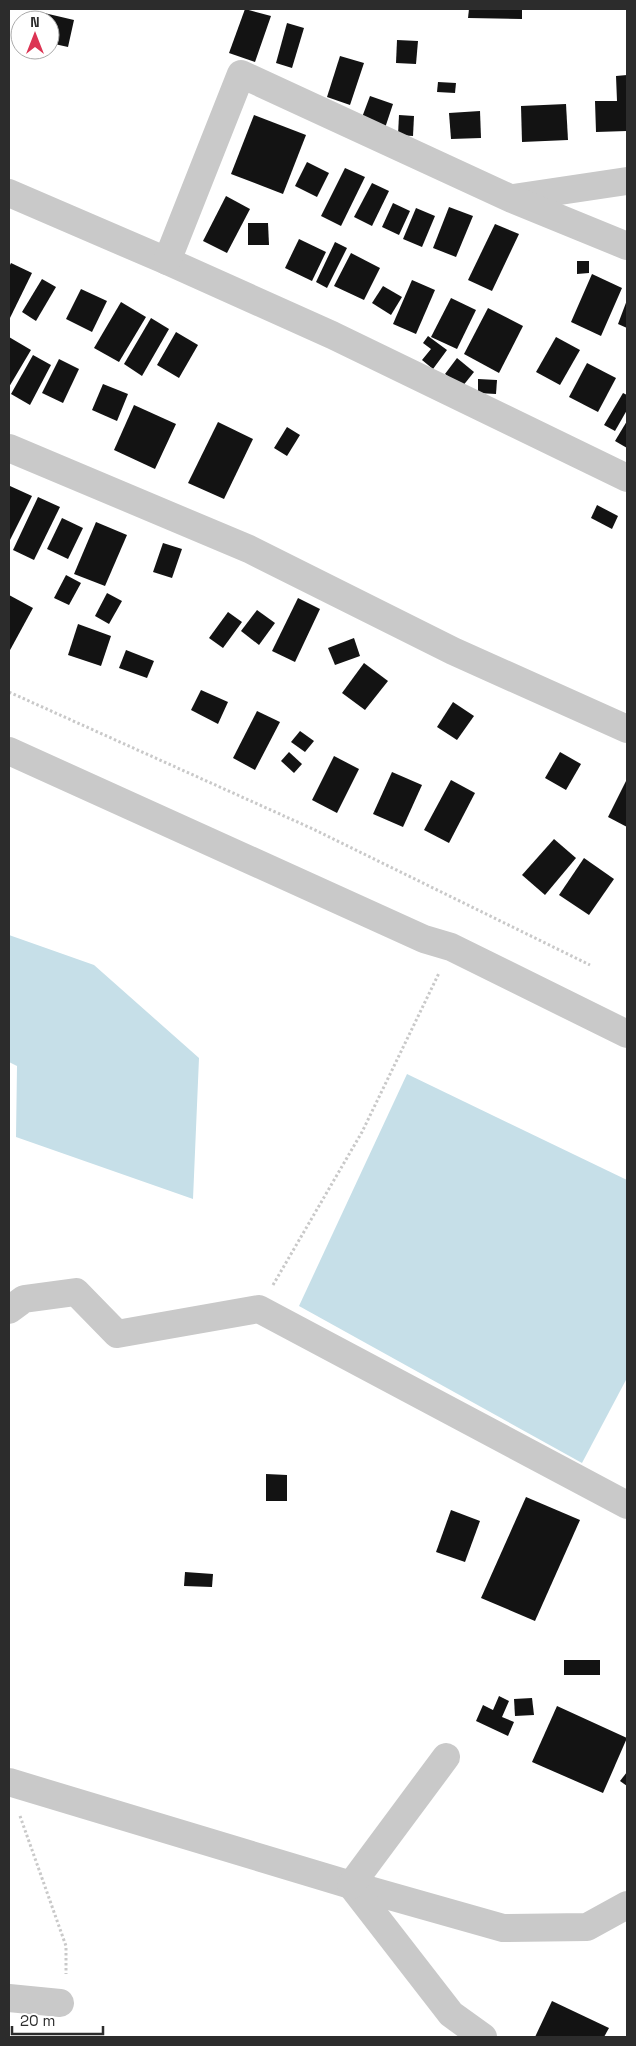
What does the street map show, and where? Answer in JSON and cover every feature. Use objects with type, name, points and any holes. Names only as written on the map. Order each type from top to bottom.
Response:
[{"type":"street","points":[[167,261],[241,74],[512,198],[627,246]]},
{"type":"street","points":[[512,198],[627,181]]},
{"type":"street","points":[[9,193],[332,335],[627,478]]},
{"type":"street","points":[[9,448],[249,548],[453,651],[627,729]]},
{"type":"street","points":[[9,751],[424,939],[451,947],[627,1034]]},
{"type":"street","points":[[9,1310],[24,1299],[76,1292],[117,1334],[259,1309],[627,1505]]},
{"type":"street","points":[[351,1885],[446,1757]]},
{"type":"street","points":[[9,1782],[351,1885],[503,1928],[587,1927],[627,1905]]},
{"type":"street","points":[[351,1885],[451,2014],[483,2037]]},
{"type":"street","points":[[9,1998],[60,2003]]},
{"type":"path","points":[[9,692],[313,829],[590,965]]},
{"type":"path","points":[[259,1309],[362,1132],[451,947]]},
{"type":"path","points":[[16,1808],[66,1946],[66,1981],[60,2003]]},
{"type":"water","points":[[9,935],[94,965],[199,1058],[193,1199],[16,1137],[17,1066],[9,1062]]},
{"type":"water","points":[[407,1074],[627,1180],[627,1378],[582,1463],[299,1306]]},
{"type":"building","points":[[245,9],[271,16],[255,62],[229,53]]},
{"type":"building","points":[[469,9],[522,9],[522,19],[468,18]]},
{"type":"building","points":[[60,17],[74,20],[68,47],[60,45]]},
{"type":"building","points":[[287,23],[304,28],[292,68],[276,63]]},
{"type":"building","points":[[397,40],[418,41],[416,64],[396,63]]},
{"type":"building","points":[[340,56],[364,63],[350,105],[327,97]]},
{"type":"building","points":[[627,75],[627,131],[596,132],[595,101],[617,101],[616,76]]},
{"type":"building","points":[[438,82],[456,83],[455,93],[437,92]]},
{"type":"building","points":[[370,96],[393,104],[385,128],[361,120]]},
{"type":"building","points":[[566,104],[568,140],[522,142],[521,106]]},
{"type":"building","points":[[480,111],[481,138],[451,139],[449,113]]},
{"type":"building","points":[[254,115],[306,135],[283,194],[231,174]]},
{"type":"building","points":[[399,115],[414,116],[413,136],[398,135]]},
{"type":"building","points":[[307,162],[329,173],[317,197],[295,186]]},
{"type":"building","points":[[345,168],[365,177],[341,226],[321,216]]},
{"type":"building","points":[[372,183],[389,191],[372,226],[354,217]]},
{"type":"building","points":[[226,196],[250,209],[227,253],[203,241]]},
{"type":"building","points":[[393,203],[410,211],[399,235],[382,227]]},
{"type":"building","points":[[449,207],[473,216],[456,257],[433,248]]},
{"type":"building","points":[[416,208],[435,216],[422,247],[403,239]]},
{"type":"building","points":[[248,223],[268,223],[269,245],[248,245]]},
{"type":"building","points":[[495,224],[519,234],[492,291],[468,280]]},
{"type":"building","points":[[299,239],[326,252],[312,281],[285,268]]},
{"type":"building","points":[[335,242],[347,248],[327,288],[316,282]]},
{"type":"building","points":[[351,253],[380,268],[364,300],[334,286]]},
{"type":"building","points":[[577,261],[589,261],[589,273],[577,274]]},
{"type":"building","points":[[11,263],[32,273],[9,320],[9,267]]},
{"type":"building","points":[[592,274],[622,288],[601,336],[571,322]]},
{"type":"building","points":[[42,279],[56,287],[36,321],[22,312]]},
{"type":"building","points":[[412,280],[435,290],[416,334],[393,324]]},
{"type":"building","points":[[383,286],[402,297],[391,315],[372,303]]},
{"type":"building","points":[[81,289],[107,301],[92,332],[66,319]]},
{"type":"building","points":[[451,298],[476,310],[457,349],[431,337]]},
{"type":"building","points":[[627,300],[627,328],[618,324]]},
{"type":"building","points":[[121,302],[146,317],[119,362],[94,348]]},
{"type":"building","points":[[488,308],[523,326],[499,373],[464,354]]},
{"type":"building","points":[[151,318],[169,329],[142,376],[124,364]]},
{"type":"building","points":[[176,332],[198,345],[179,378],[157,365]]},
{"type":"building","points":[[428,336],[447,350],[433,369],[422,360],[431,349],[423,343]]},
{"type":"building","points":[[9,337],[31,350],[9,387]]},
{"type":"building","points":[[556,337],[580,350],[560,385],[536,372]]},
{"type":"building","points":[[33,355],[51,365],[30,405],[11,394]]},
{"type":"building","points":[[457,358],[474,372],[462,387],[445,374]]},
{"type":"building","points":[[59,359],[79,369],[63,403],[42,393]]},
{"type":"building","points":[[587,363],[616,378],[598,412],[569,397]]},
{"type":"building","points":[[478,379],[497,380],[496,394],[478,393]]},
{"type":"building","points":[[103,384],[128,394],[117,421],[92,410]]},
{"type":"building","points":[[623,393],[627,395],[627,410],[615,431],[604,425]]},
{"type":"building","points":[[134,405],[176,424],[155,469],[114,450]]},
{"type":"building","points":[[627,421],[627,448],[615,441]]},
{"type":"building","points":[[218,422],[253,439],[224,499],[188,483]]},
{"type":"building","points":[[287,427],[300,435],[287,456],[274,448]]},
{"type":"building","points":[[10,486],[32,496],[9,542],[9,488]]},
{"type":"building","points":[[38,497],[60,507],[34,560],[13,550]]},
{"type":"building","points":[[597,505],[618,516],[612,529],[591,518]]},
{"type":"building","points":[[62,518],[83,528],[68,559],[47,549]]},
{"type":"building","points":[[96,522],[127,535],[105,586],[74,574]]},
{"type":"building","points":[[163,543],[182,549],[172,578],[153,572]]},
{"type":"building","points":[[66,575],[81,583],[69,605],[54,598]]},
{"type":"building","points":[[107,593],[122,601],[109,624],[95,616]]},
{"type":"building","points":[[9,595],[33,608],[9,652]]},
{"type":"building","points":[[298,598],[320,609],[295,662],[272,651]]},
{"type":"building","points":[[257,610],[275,623],[259,645],[241,631]]},
{"type":"building","points":[[228,612],[242,622],[223,648],[209,638]]},
{"type":"building","points":[[78,624],[111,636],[101,666],[68,655]]},
{"type":"building","points":[[354,638],[360,656],[335,665],[328,648]]},
{"type":"building","points":[[126,650],[154,661],[147,678],[119,668]]},
{"type":"building","points":[[364,663],[388,681],[365,710],[342,693]]},
{"type":"building","points":[[201,690],[228,702],[218,724],[191,710]]},
{"type":"building","points":[[453,702],[474,716],[457,740],[437,727]]},
{"type":"building","points":[[257,711],[280,722],[255,770],[233,758]]},
{"type":"building","points":[[300,731],[314,741],[305,752],[291,742]]},
{"type":"building","points":[[289,752],[302,764],[294,773],[281,761]]},
{"type":"building","points":[[560,752],[581,764],[566,790],[545,778]]},
{"type":"building","points":[[334,756],[359,769],[337,813],[312,800]]},
{"type":"building","points":[[392,772],[422,785],[403,827],[373,814]]},
{"type":"building","points":[[627,779],[627,827],[608,817]]},
{"type":"building","points":[[451,780],[475,793],[449,843],[424,830]]},
{"type":"building","points":[[554,839],[576,858],[545,895],[522,875]]},
{"type":"building","points":[[584,858],[614,879],[589,915],[559,895]]},
{"type":"building","points":[[266,1474],[287,1475],[287,1501],[266,1501]]},
{"type":"building","points":[[526,1497],[580,1520],[535,1621],[481,1598]]},
{"type":"building","points":[[451,1510],[480,1521],[465,1562],[436,1552]]},
{"type":"building","points":[[185,1572],[213,1574],[212,1587],[184,1586]]},
{"type":"building","points":[[564,1660],[600,1660],[600,1675],[564,1675]]},
{"type":"building","points":[[499,1696],[509,1701],[502,1717],[514,1722],[508,1736],[476,1721],[483,1705],[493,1710]]},
{"type":"building","points":[[532,1698],[534,1715],[515,1716],[514,1699]]},
{"type":"building","points":[[557,1706],[627,1738],[603,1793],[532,1762]]},
{"type":"building","points":[[627,1772],[627,1786],[620,1781]]},
{"type":"building","points":[[552,2001],[609,2028],[604,2037],[535,2037]]}]
